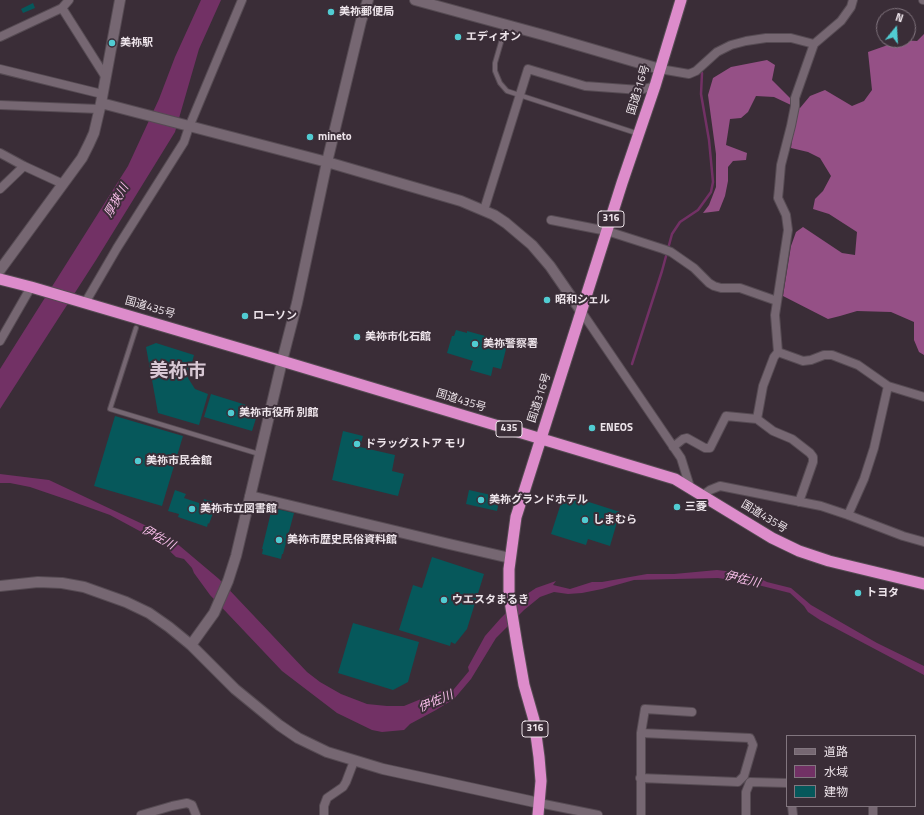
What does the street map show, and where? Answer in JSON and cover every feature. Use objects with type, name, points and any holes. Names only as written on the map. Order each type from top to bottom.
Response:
[{"type":"highway","name":"国道316号","points":[[538,815],[541,781],[534,720],[524,685],[509,595],[510,558],[516,517],[581,311],[655,86],[681,0]]},
{"type":"highway","name":"国道435号","points":[[0,279],[83,302],[675,479],[772,538],[799,551],[829,561],[924,584]]},
{"type":"street","points":[[0,37],[62,8],[69,0]]},
{"type":"street","points":[[0,270],[82,158],[89,144],[94,132],[101,102],[120,0]]},
{"type":"street","points":[[83,302],[184,142],[187,126],[242,0]]},
{"type":"street","points":[[191,645],[214,614],[228,581],[236,556],[297,303],[327,162],[361,21],[368,0]]},
{"type":"street","points":[[415,0],[660,69],[689,74],[717,52],[731,45],[746,41],[766,38],[791,38],[814,44]]},
{"type":"street","points":[[757,419],[763,386],[774,357],[778,352],[775,315],[788,230],[786,215],[778,198],[781,165],[791,126],[795,98],[814,44],[841,21],[851,7],[853,0]]},
{"type":"street","points":[[62,8],[105,76]]},
{"type":"street","points":[[0,69],[145,115],[327,162],[439,193],[461,200],[484,210],[506,223],[532,245],[550,266],[681,458],[690,487]]},
{"type":"street","points":[[484,210],[528,69],[585,86],[640,90],[655,86]]},
{"type":"street","points":[[0,105],[101,102]]},
{"type":"street","points":[[0,153],[63,184]]},
{"type":"street","points":[[0,189],[24,166]]},
{"type":"street","points":[[551,220],[607,231],[671,252],[694,268],[714,286],[721,288],[740,288],[777,301]]},
{"type":"street","points":[[0,341],[35,288]]},
{"type":"street","points":[[778,352],[803,361],[811,360],[824,355],[832,355],[858,365],[888,386],[924,397]]},
{"type":"street","points":[[848,515],[864,480],[874,448],[888,386]]},
{"type":"street","points":[[673,447],[683,439],[687,438],[705,448],[710,448],[726,416],[757,419],[773,431],[792,439],[813,457],[813,462],[799,502]]},
{"type":"street","points":[[703,495],[720,486],[820,506],[924,542]]},
{"type":"street","points":[[250,496],[510,558]]},
{"type":"street","points":[[0,586],[38,582],[62,583],[84,587],[126,602],[149,613],[191,645],[235,689],[279,725],[298,738],[321,749],[354,761],[383,769],[539,804],[598,815]]},
{"type":"street","points":[[641,815],[641,733],[645,709],[692,712]]},
{"type":"street","points":[[640,778],[738,782],[744,776],[753,745],[750,738],[641,733]]},
{"type":"street","points":[[324,815],[324,806],[327,798],[343,787],[354,761]]},
{"type":"street","points":[[746,815],[746,792],[750,782],[786,782]]},
{"type":"street","points":[[141,815],[186,803],[192,805],[196,815]]},
{"type":"lane","points":[[506,25],[495,63],[495,71],[500,83],[507,91],[639,134]]},
{"type":"lane","points":[[136,328],[110,409],[260,454]]},
{"type":"shaded area","points":[[924,34],[924,355],[919,352],[914,340],[914,322],[891,312],[857,311],[828,319],[783,296],[791,246],[796,232],[803,227],[842,253],[855,255],[857,232],[829,214],[813,209],[815,199],[823,191],[831,176],[820,158],[808,152],[791,148],[795,118],[791,105],[774,97],[756,96],[748,112],[741,118],[730,119],[726,145],[747,153],[746,160],[733,161],[728,167],[728,181],[725,196],[719,211],[703,213],[709,205],[716,187],[716,154],[708,95],[713,78],[731,67],[767,60],[775,65],[772,80],[800,108],[810,96],[825,90],[852,106],[864,101],[872,90],[868,52],[879,48],[916,48],[917,41]]},
{"type":"water","name":"厚狭川","points":[[201,0],[221,0],[199,49],[175,132],[96,260],[0,409],[0,369],[128,166],[159,99],[175,57]]},
{"type":"water","name":"伊佐川","points":[[0,474],[49,480],[168,536],[219,579],[307,672],[320,682],[341,694],[367,704],[404,706],[443,690],[449,695],[469,671],[468,667],[485,636],[521,598],[536,588],[556,581],[553,585],[570,589],[592,582],[602,582],[647,574],[674,574],[717,570],[751,574],[767,582],[791,588],[811,605],[877,643],[924,666],[924,675],[820,620],[808,612],[804,606],[790,593],[750,583],[718,578],[634,580],[582,593],[568,594],[554,592],[540,597],[524,610],[496,638],[471,679],[454,699],[410,724],[404,730],[382,732],[372,730],[337,713],[282,671],[210,595],[192,568],[184,559],[176,557],[160,542],[110,515],[30,487],[10,483],[0,483]]},
{"type":"building","points":[[33,3],[35,8],[23,13],[21,9]]},
{"type":"building","points":[[456,330],[467,333],[467,331],[496,339],[495,341],[507,345],[501,369],[493,367],[491,376],[470,370],[473,361],[447,353],[452,336],[454,336]]},
{"type":"building","points":[[156,343],[194,355],[188,378],[195,389],[208,394],[199,425],[158,413],[146,347]]},
{"type":"building","name":"美祢市役所 別館","points":[[211,394],[259,409],[252,431],[204,417]]},
{"type":"building","name":"美祢市民会館","points":[[115,416],[183,436],[162,506],[94,486]]},
{"type":"building","points":[[343,431],[363,436],[360,447],[395,455],[392,471],[404,474],[398,496],[332,480]]},
{"type":"building","points":[[175,490],[186,494],[184,498],[202,504],[204,499],[214,502],[213,507],[215,508],[207,527],[178,517],[179,514],[168,511]]},
{"type":"building","points":[[469,490],[500,497],[497,511],[466,504]]},
{"type":"building","points":[[564,494],[620,512],[610,546],[588,539],[586,545],[551,534]]},
{"type":"building","points":[[272,508],[294,513],[281,559],[262,554]]},
{"type":"building","points":[[432,557],[484,574],[467,629],[455,644],[451,642],[450,646],[399,630],[413,585],[422,588]]},
{"type":"building","points":[[353,623],[419,642],[408,682],[393,690],[338,673]]},
{"type":"waterway","points":[[632,364],[662,271],[672,234],[680,222],[698,210],[711,192],[713,182],[709,140],[701,94],[702,73]]},
{"type":"place","name":"美祢郵便局","points":[[331,12]]},
{"type":"place","name":"エディオン","points":[[458,37]]},
{"type":"place","name":"美祢駅","points":[[112,43]]},
{"type":"place","name":"mineto","points":[[310,137]]},
{"type":"place","name":"昭和シェル","points":[[547,300]]},
{"type":"place","name":"ローソン","points":[[245,316]]},
{"type":"place","name":"美袮市化石館","points":[[357,337]]},
{"type":"place","name":"美祢警察署","points":[[475,344]]},
{"type":"place","name":"美祢市役所 別館","points":[[231,413]]},
{"type":"place","name":"ENEOS","points":[[592,428]]},
{"type":"place","name":"ドラッグストア モリ","points":[[357,444]]},
{"type":"place","name":"美祢市民会館","points":[[138,461]]},
{"type":"place","name":"美祢グランドホテル","points":[[481,500]]},
{"type":"place","name":"三菱","points":[[677,507]]},
{"type":"place","name":"美祢市立図書館","points":[[192,509]]},
{"type":"place","name":"しまむら","points":[[585,520]]},
{"type":"place","name":"美袮市歴史民俗資料館","points":[[279,540]]},
{"type":"place","name":"トヨタ","points":[[858,593]]},
{"type":"place","name":"ウエスタまるき","points":[[444,600]]},
{"type":"district","name":"美祢市","points":[[178,372]]}]
